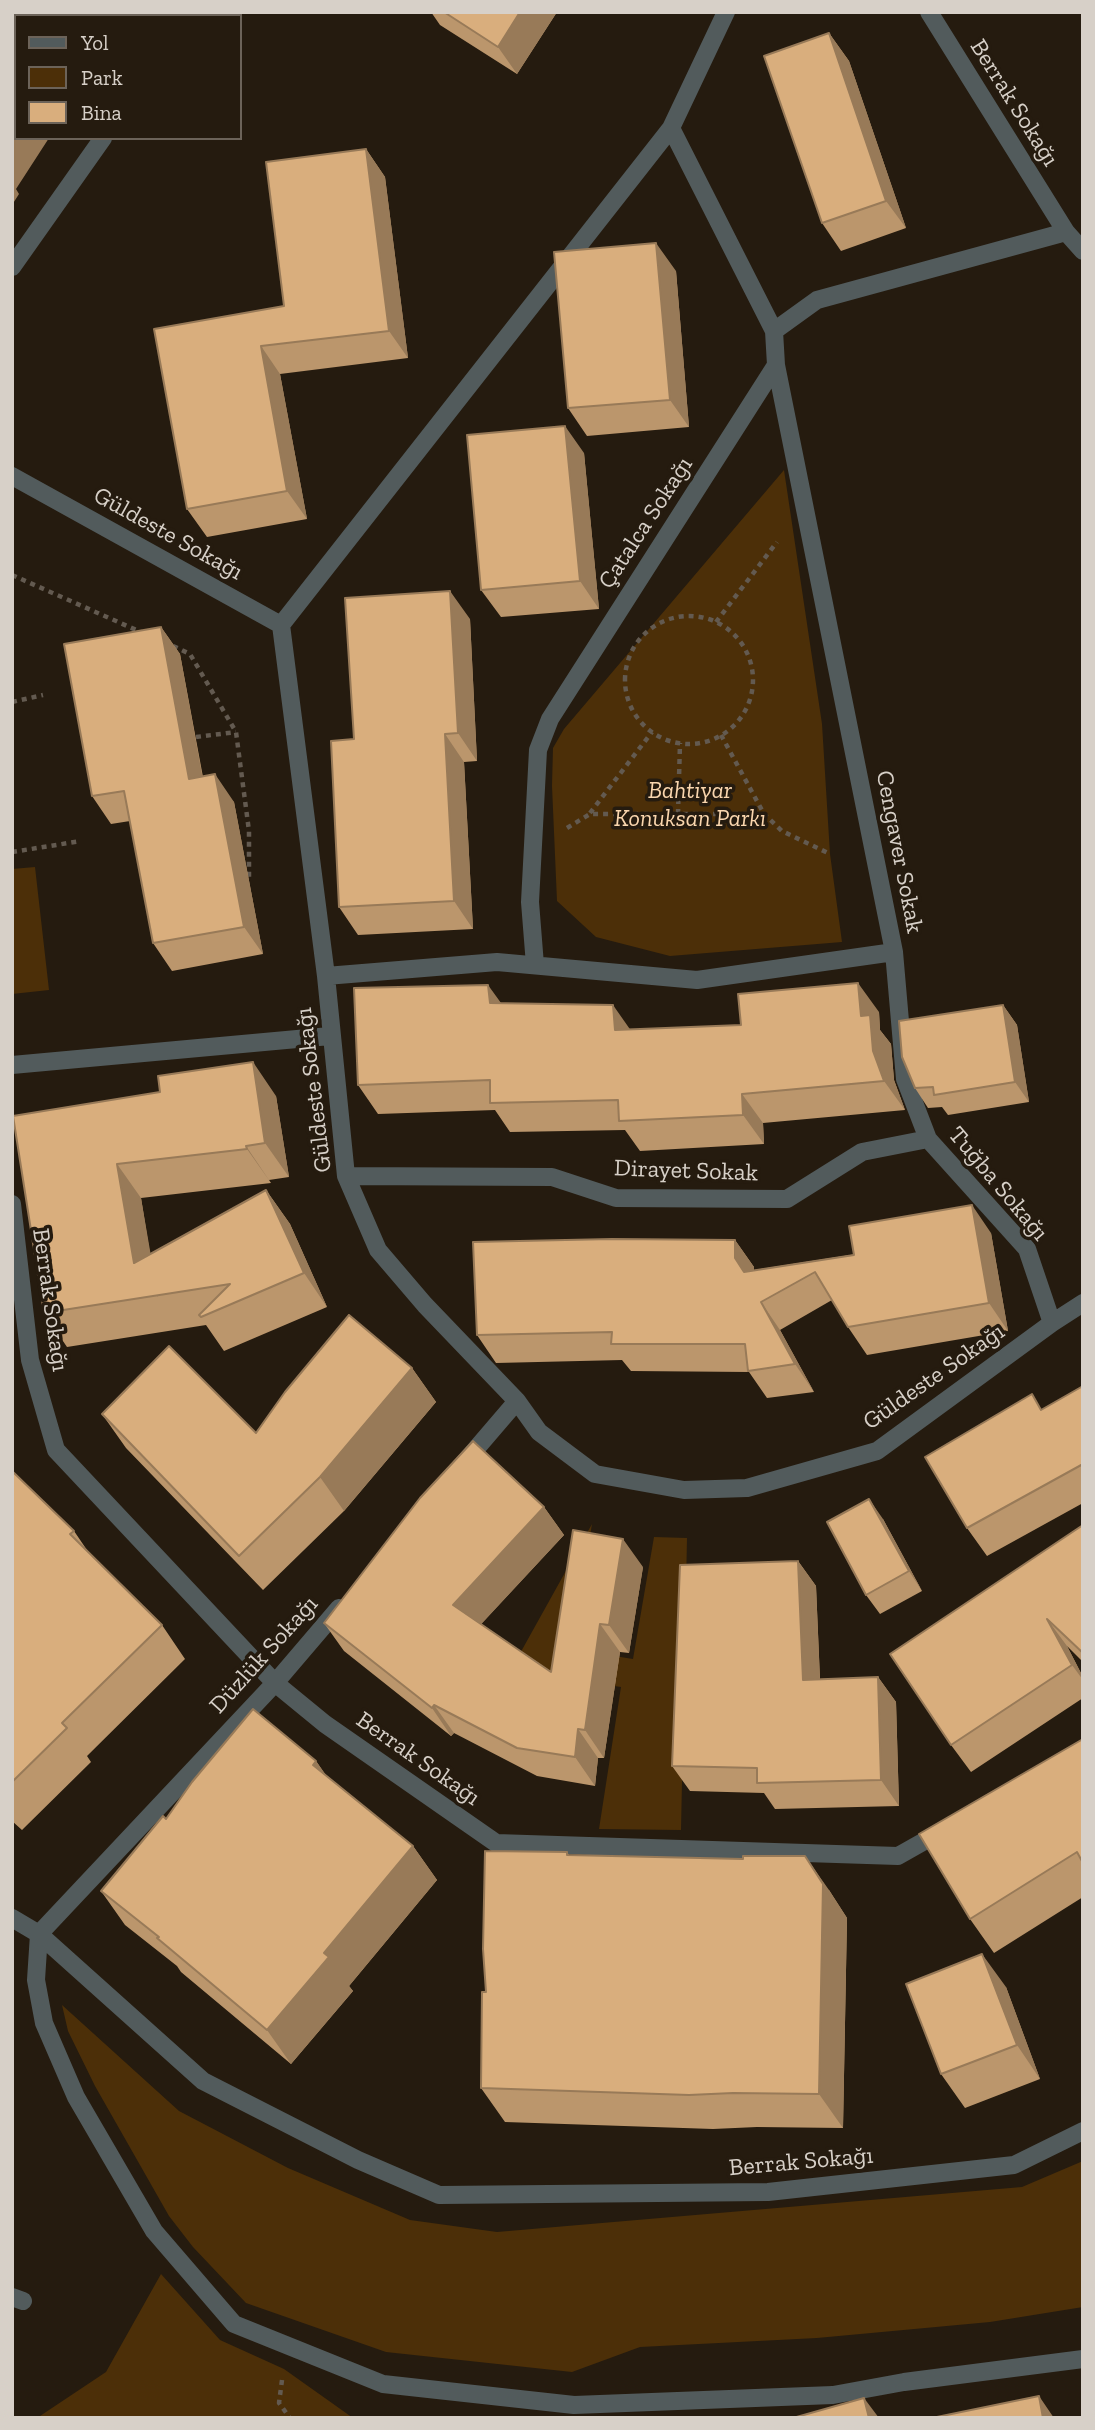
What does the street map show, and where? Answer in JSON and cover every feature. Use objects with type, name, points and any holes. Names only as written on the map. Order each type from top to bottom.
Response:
[{"type":"street","points":[[281,625],[671,128],[726,12]]},
{"type":"street","name":"Berrak Sokağı","points":[[929,12],[1066,232],[1083,251]]},
{"type":"street","points":[[671,128],[774,331],[776,365]]},
{"type":"street","points":[[12,267],[102,140]]},
{"type":"street","points":[[774,331],[817,300],[1066,232]]},
{"type":"street","name":"Cengaver Sokak","points":[[326,976],[497,962],[697,980],[894,952],[776,365]]},
{"type":"street","name":"Çatalca Sokağı","points":[[535,965],[530,902],[538,750],[550,719],[776,365]]},
{"type":"street","name":"Güldeste Sokağı","points":[[12,476],[281,625],[326,976],[346,1175],[378,1250],[425,1305],[517,1401],[538,1433],[595,1474],[684,1490],[747,1488],[877,1451],[1052,1322],[1083,1303]]},
{"type":"street","name":"Tuğba Sokağı","points":[[894,952],[905,1079],[928,1139],[1027,1248],[1052,1322]]},
{"type":"street","points":[[12,1065],[330,1036]]},
{"type":"street","name":"Dirayet Sokak","points":[[346,1175],[552,1177],[616,1198],[787,1199],[862,1152],[928,1139]]},
{"type":"street","name":"Berrak Sokağı","points":[[12,1204],[30,1360],[56,1450],[275,1683],[325,1724],[496,1843],[898,1856],[954,1824]]},
{"type":"street","points":[[454,1474],[517,1401]]},
{"type":"street","name":"Düzlük Sokağı","points":[[39,1934],[275,1683],[347,1599]]},
{"type":"street","name":"Berrak Sokağı","points":[[12,1919],[39,1934],[203,2081],[358,2160],[439,2195],[768,2192],[1014,2165],[1083,2131]]},
{"type":"street","points":[[39,1934],[37,1980],[44,2023],[76,2096],[154,2231],[234,2324],[383,2384],[574,2405],[833,2395],[904,2382],[1083,2359]]},
{"type":"path","points":[[716,622],[791,524],[803,497]]},
{"type":"path","points":[[12,575],[152,637]]},
{"type":"path","points":[[676,617],[696,617],[716,622],[733,634],[746,650],[752,670],[752,691],[745,711],[732,729],[713,740],[692,744],[671,742],[652,732],[637,716],[628,697],[625,676],[630,656],[640,638],[656,625],[676,617]]},
{"type":"path","points":[[165,643],[190,654],[236,732],[250,831],[249,881]]},
{"type":"path","points":[[12,702],[43,695]]},
{"type":"path","points":[[196,737],[236,732]]},
{"type":"path","points":[[567,829],[590,814],[652,732]]},
{"type":"path","points":[[721,735],[764,814],[782,831],[830,854]]},
{"type":"path","points":[[678,814],[680,743]]},
{"type":"path","points":[[590,814],[764,814]]},
{"type":"path","points":[[12,852],[81,841]]},
{"type":"green space","name":"Bahtiyar Konuksan Parkı","points":[[784,470],[822,724],[830,854],[842,942],[670,956],[596,937],[557,901],[553,748],[564,729]]},
{"type":"green space","points":[[35,867],[49,990],[12,994],[12,869]]},
{"type":"green space","points":[[592,1524],[571,1649],[633,1659],[654,1537],[687,1538],[681,1830],[599,1829],[621,1687],[552,1677],[518,1657]]},
{"type":"green space","points":[[62,2005],[179,2111],[288,2168],[410,2220],[497,2232],[1022,2187],[1083,2161],[1083,2307],[990,2322],[817,2338],[640,2347],[572,2372],[386,2352],[246,2303],[193,2247],[169,2216],[95,2086],[68,2031]]},
{"type":"green space","points":[[161,2274],[220,2340],[284,2369],[353,2418],[37,2418],[106,2372]]},
{"type":"building","points":[[12,12],[76,12],[14,14],[12,108]]},
{"type":"building","points":[[444,12],[520,12],[498,47]]},
{"type":"building","points":[[829,33],[886,201],[822,223],[764,56]]},
{"type":"building","points":[[366,149],[389,331],[261,346],[287,491],[187,509],[154,329],[284,306],[266,162]]},
{"type":"building","points":[[656,243],[670,400],[568,408],[554,252]]},
{"type":"building","points":[[565,426],[580,581],[481,590],[467,435]]},
{"type":"building","points":[[450,591],[458,733],[445,734],[454,901],[339,907],[331,741],[354,739],[345,598]]},
{"type":"building","points":[[161,627],[189,779],[215,774],[244,927],[153,943],[124,791],[92,796],[64,644]]},
{"type":"building","points":[[858,983],[861,1016],[870,1015],[873,1051],[884,1081],[742,1094],[743,1115],[619,1121],[618,1100],[490,1103],[490,1080],[358,1085],[354,988],[488,985],[490,1003],[613,1005],[615,1030],[741,1025],[738,994]]},
{"type":"building","points":[[1003,1005],[1015,1082],[934,1095],[933,1087],[915,1088],[902,1057],[899,1021]]},
{"type":"building","points":[[253,1062],[265,1143],[246,1146],[247,1149],[117,1164],[134,1263],[266,1190],[304,1273],[201,1317],[199,1315],[230,1284],[44,1313],[13,1116],[160,1092],[158,1076]]},
{"type":"building","points":[[972,1205],[989,1303],[848,1327],[815,1272],[761,1302],[795,1364],[748,1371],[745,1344],[611,1344],[612,1332],[477,1335],[473,1242],[735,1240],[735,1258],[744,1272],[854,1255],[849,1226]]},
{"type":"building","points":[[349,1315],[412,1368],[320,1477],[239,1556],[102,1414],[169,1346],[256,1433],[285,1392]]},
{"type":"building","points":[[1083,1386],[1083,1464],[967,1528],[925,1457],[1032,1394],[1041,1410]]},
{"type":"building","points":[[473,1441],[544,1507],[453,1605],[551,1672],[573,1530],[623,1539],[609,1625],[600,1624],[585,1730],[578,1729],[575,1757],[517,1748],[434,1705],[432,1708],[324,1623],[420,1498]]},
{"type":"building","points":[[12,1471],[74,1531],[70,1534],[162,1625],[62,1723],[67,1728],[12,1782]]},
{"type":"building","points":[[869,1499],[909,1571],[866,1595],[827,1522]]},
{"type":"building","points":[[1083,1525],[1083,1653],[1047,1619],[1072,1665],[951,1745],[890,1654]]},
{"type":"building","points":[[798,1561],[803,1680],[878,1677],[881,1780],[757,1783],[757,1768],[672,1766],[680,1565]]},
{"type":"building","points":[[253,1709],[316,1761],[313,1765],[413,1846],[324,1953],[329,1957],[267,2030],[101,1891],[163,1816],[166,1819],[192,1782]]},
{"type":"building","points":[[1083,1739],[1083,1863],[1077,1852],[970,1919],[919,1834]]},
{"type":"building","points":[[485,1851],[743,1859],[743,1856],[805,1856],[823,1884],[819,2094],[689,2095],[481,2088],[482,1992],[486,1992],[483,1949]]},
{"type":"building","points":[[982,1954],[1017,2045],[941,2074],[906,1984]]},
{"type":"building","points":[[1039,2396],[1043,2418],[932,2418]]},
{"type":"building","points":[[864,2398],[869,2418],[793,2418]]}]
